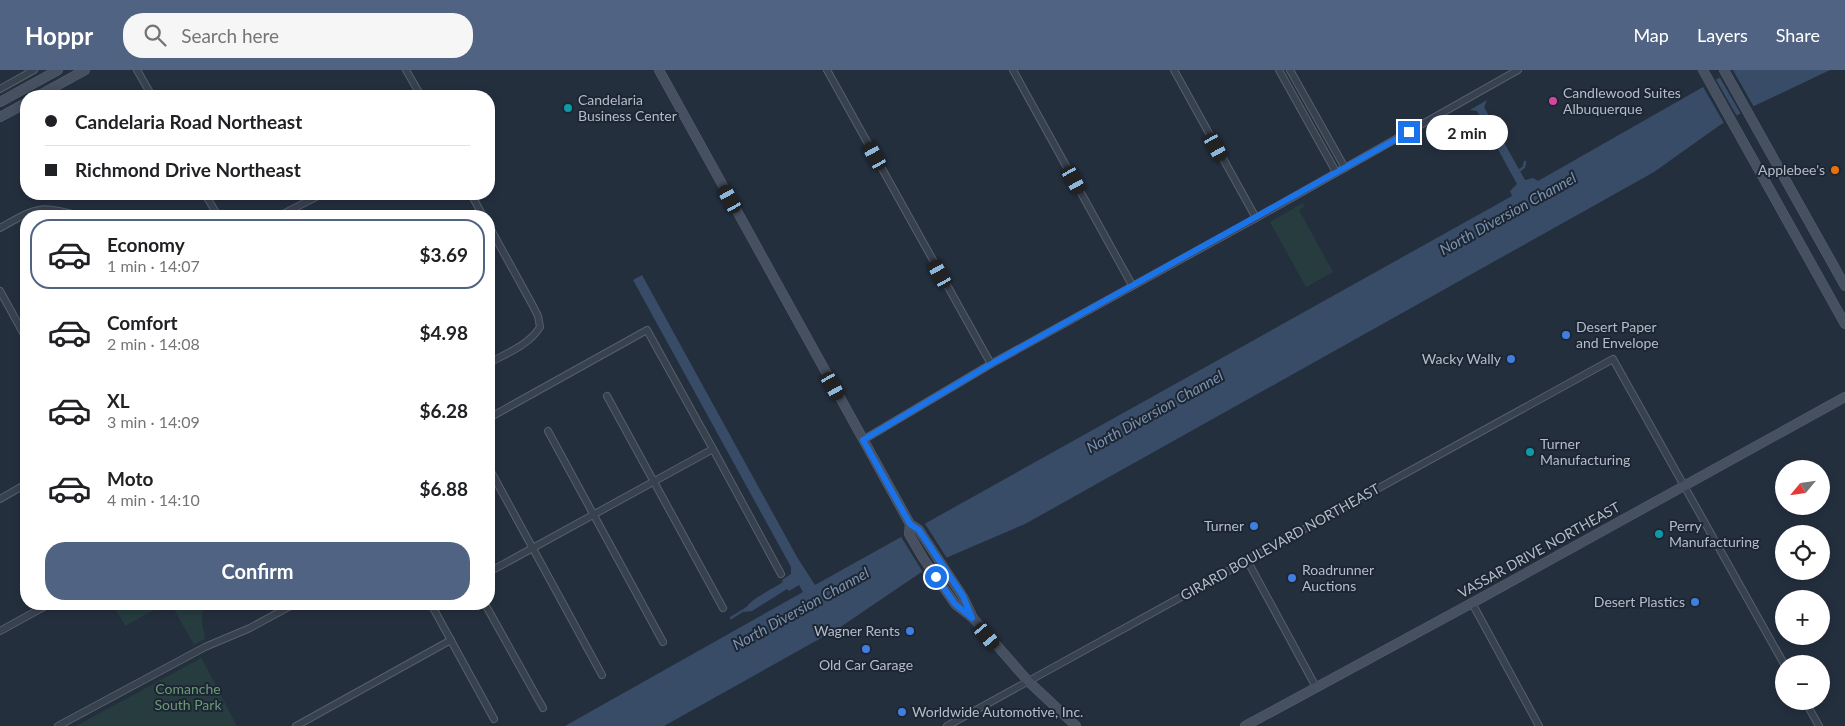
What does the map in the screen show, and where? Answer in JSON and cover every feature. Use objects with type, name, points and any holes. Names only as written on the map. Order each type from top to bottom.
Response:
[{"type":"main road","points":[[22,90],[58,70]]},
{"type":"main road","points":[[49,90],[85,70]]},
{"type":"main road","points":[[1703,70],[1845,324]]},
{"type":"main road","points":[[661,71],[910,524],[919,530],[963,596],[972,618]]},
{"type":"main road","points":[[1724,71],[1845,286]]},
{"type":"main road","points":[[0,102],[20,91]]},
{"type":"main road","points":[[0,117],[20,106]]},
{"type":"main road","name":"VASSAR DRIVE NORTHEAST","points":[[1245,726],[1845,397]]},
{"type":"main road","points":[[910,524],[910,534],[955,604],[972,618],[1028,681],[1076,726]]},
{"type":"street","points":[[0,88],[34,70]]},
{"type":"street","points":[[137,70],[149,90]]},
{"type":"street","points":[[406,70],[418,90]]},
{"type":"street","points":[[827,70],[991,364]]},
{"type":"street","points":[[1013,70],[1132,285]]},
{"type":"street","points":[[1174,70],[1256,218]]},
{"type":"street","points":[[1279,70],[1336,172]]},
{"type":"street","points":[[1290,70],[1345,168]]},
{"type":"street","points":[[863,440],[991,364],[1256,218],[1518,70]]},
{"type":"street","points":[[291,210],[310,200]]},
{"type":"street","points":[[36,210],[42,208],[58,210]]},
{"type":"street","points":[[0,228],[20,217]]},
{"type":"street","points":[[495,237],[538,316],[540,327],[527,342],[495,360]]},
{"type":"street","points":[[0,292],[20,327]]},
{"type":"street","points":[[495,415],[647,330],[781,574]]},
{"type":"street","name":"GIRARD BOULEVARD NORTHEAST","points":[[947,726],[1614,359],[1684,485]]},
{"type":"street","points":[[607,396],[723,608]]},
{"type":"street","points":[[548,431],[663,642]]},
{"type":"street","points":[[495,569],[712,449]]},
{"type":"street","points":[[495,479],[602,675]]},
{"type":"street","points":[[1684,485],[1779,655]]},
{"type":"street","points":[[0,499],[20,487]]},
{"type":"street","points":[[1247,560],[1316,687]]},
{"type":"street","points":[[1472,603],[1539,726]]},
{"type":"street","points":[[0,631],[38,610]]},
{"type":"street","points":[[58,726],[205,647],[250,628],[283,610]]},
{"type":"street","points":[[434,610],[494,719]]},
{"type":"street","points":[[488,610],[542,708]]},
{"type":"street","points":[[296,726],[451,640]]},
{"type":"street","points":[[1810,710],[1818,726]]},
{"type":"green space","points":[[1303,203],[1304,207],[1299,210],[1333,272],[1306,287],[1270,222]]},
{"type":"green space","points":[[116,610],[154,610],[125,626]]},
{"type":"green space","points":[[174,610],[203,610],[202,622],[205,639],[194,645]]},
{"type":"green space","name":"Comanche South Park","points":[[201,658],[237,726],[76,726]]},
{"type":"water","name":"North Diversion Channel","points":[[1733,70],[1830,70],[1754,106],[1720,125],[1654,172],[1025,524],[948,557],[920,573],[839,628],[664,726],[565,726],[803,592],[799,585],[789,591],[787,589],[752,611],[744,612],[755,599],[783,582],[782,580],[791,574],[791,567],[633,280],[642,275],[797,557],[815,585],[1512,196],[1510,191],[1517,184],[1477,111],[1470,110],[1487,100],[1484,107],[1525,180],[1533,178],[1538,181]]},
{"type":"pier","points":[[1728,70],[1733,70],[1755,109],[1742,116],[1719,76]]},
{"type":"pier","points":[[1715,78],[1738,118],[1725,125],[1702,85]]},
{"type":"pier","points":[[924,522],[948,560],[924,574],[900,535]]},
{"type":"waterway","points":[[1519,171],[1524,167],[1525,162]]},
{"type":"waterway","points":[[731,618],[747,608]]},
{"type":"place","name":"Candlewood Suites Albuquerque","points":[[1553,101]]},
{"type":"place","name":"Candelaria Business Center","points":[[568,108]]},
{"type":"place","name":"Applebee's","points":[[1835,170]]},
{"type":"place","name":"Desert Paper and Envelope","points":[[1566,335]]},
{"type":"place","name":"Wacky Wally","points":[[1511,359]]},
{"type":"place","name":"Turner Manufacturing","points":[[1530,452]]},
{"type":"place","name":"Turner","points":[[1254,526]]},
{"type":"place","name":"Perry Manufacturing","points":[[1659,534]]},
{"type":"place","name":"Roadrunner Auctions","points":[[1292,578]]},
{"type":"place","name":"Desert Plastics","points":[[1695,602]]},
{"type":"place","name":"Wagner Rents","points":[[910,631]]},
{"type":"place","name":"Old Car Garage","points":[[866,649]]},
{"type":"place","name":"Worldwide Automotive, Inc.","points":[[902,712]]},
{"type":"route","points":[[936,577],[955,604],[972,618],[963,596],[919,530],[910,524],[863,440],[991,364],[1409,132]]}]
